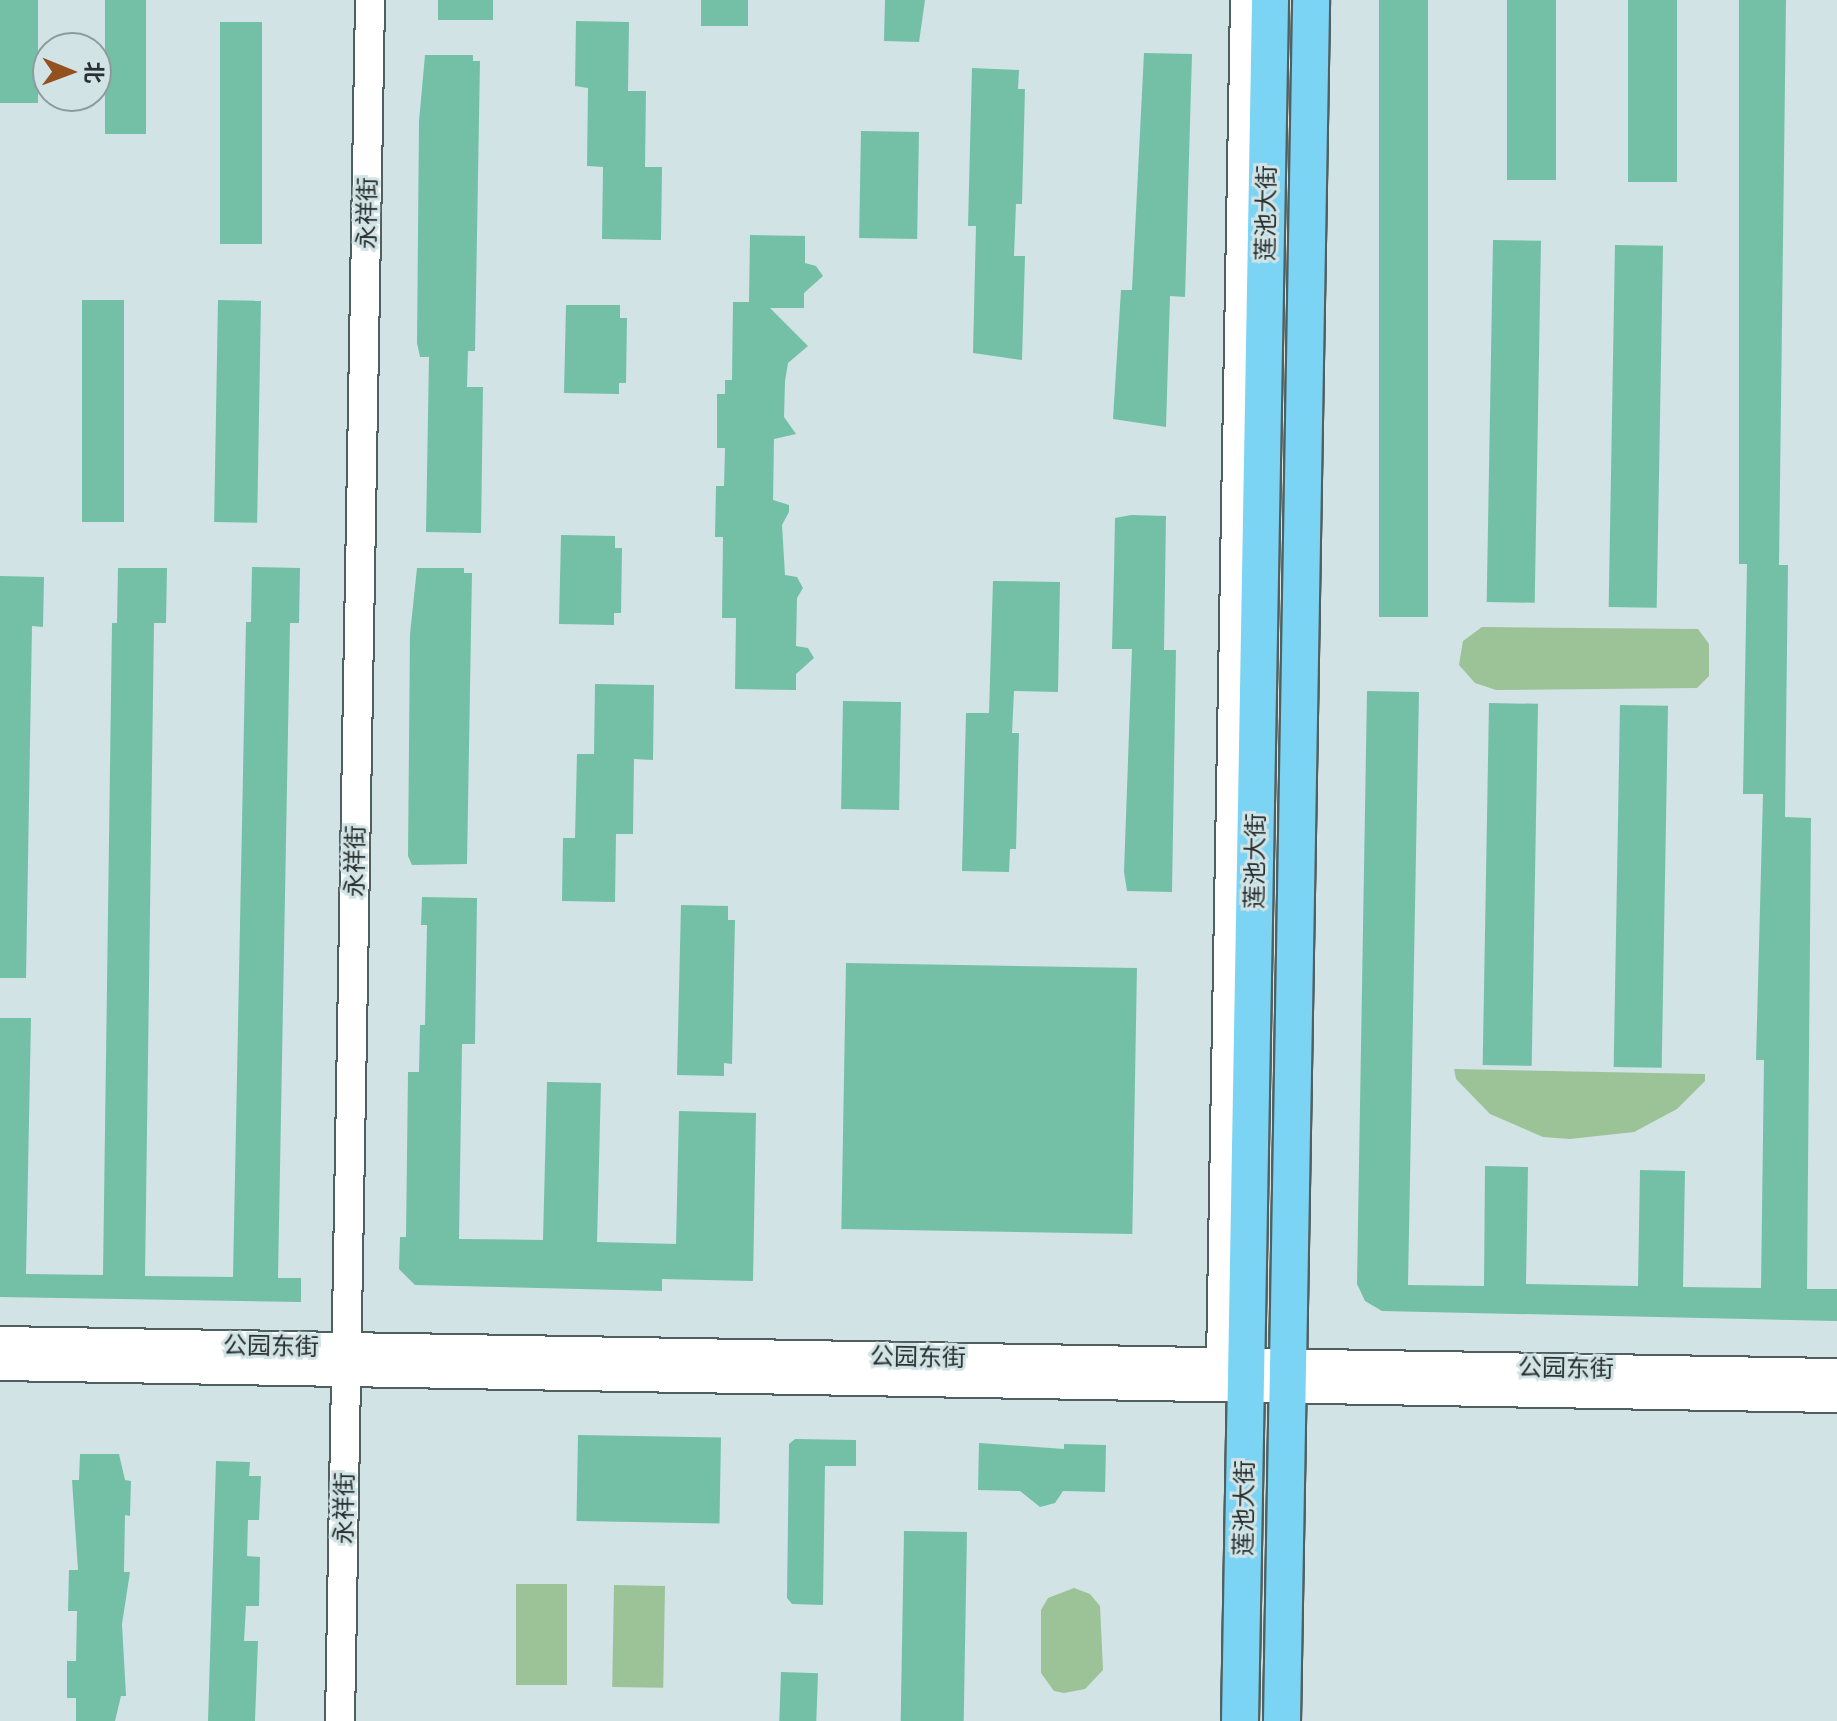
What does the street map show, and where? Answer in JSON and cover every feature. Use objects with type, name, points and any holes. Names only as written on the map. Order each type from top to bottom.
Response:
[{"type":"main road","name":"莲池大街","points":[[1240,1721],[1238,1371],[1270,0]]},
{"type":"main road","name":"莲池大街","points":[[1282,1721],[1311,0]]},
{"type":"street","name":"永祥街","points":[[340,1721],[370,0]]},
{"type":"street","points":[[1238,1371],[1245,0]]},
{"type":"street","name":"公园东街","points":[[0,1341],[347,1360]]},
{"type":"street","name":"公园东街","points":[[0,1366],[347,1360],[1238,1371],[1287,1376],[1837,1398]]},
{"type":"street","name":"公园东街","points":[[1287,1376],[1837,1373]]},
{"type":"green space","points":[[1482,627],[1698,629],[1709,644],[1709,676],[1697,688],[1496,690],[1475,683],[1459,665],[1463,641]]},
{"type":"green space","points":[[1454,1069],[1705,1074],[1705,1081],[1677,1109],[1634,1132],[1570,1139],[1543,1137],[1490,1114],[1456,1079]]},
{"type":"green space","points":[[516,1584],[567,1584],[567,1685],[516,1685]]},
{"type":"green space","points":[[614,1585],[665,1586],[663,1688],[612,1687]]},
{"type":"green space","points":[[1074,1588],[1090,1594],[1100,1606],[1103,1670],[1085,1689],[1064,1693],[1054,1691],[1041,1673],[1041,1610],[1048,1598]]},
{"type":"building","points":[[0,0],[38,0],[38,32],[32,32],[32,103],[0,103]]},
{"type":"building","points":[[105,0],[146,0],[146,134],[105,134],[105,112],[112,112],[112,32],[105,32]]},
{"type":"building","points":[[438,0],[493,0],[493,20],[438,20]]},
{"type":"building","points":[[701,0],[748,0],[748,26],[701,26]]},
{"type":"building","points":[[885,0],[925,0],[919,42],[884,41]]},
{"type":"building","points":[[1379,0],[1428,0],[1428,617],[1379,617]]},
{"type":"building","points":[[1507,0],[1556,0],[1556,180],[1507,180]]},
{"type":"building","points":[[1628,0],[1677,0],[1677,182],[1628,182]]},
{"type":"building","points":[[1739,0],[1786,0],[1779,565],[1788,565],[1785,817],[1811,818],[1807,1289],[1837,1289],[1837,1321],[1382,1311],[1365,1301],[1357,1284],[1367,691],[1419,692],[1408,1285],[1484,1286],[1485,1166],[1528,1167],[1526,1284],[1638,1286],[1640,1170],[1685,1171],[1683,1287],[1761,1288],[1764,1060],[1756,1060],[1763,794],[1743,794],[1747,564],[1739,564]]},
{"type":"building","points":[[576,21],[629,22],[628,91],[646,91],[645,167],[662,167],[661,240],[602,239],[603,167],[587,166],[588,88],[575,86]]},
{"type":"building","points":[[220,22],[262,22],[262,244],[220,244]]},
{"type":"building","points":[[1144,53],[1192,54],[1185,297],[1170,296],[1166,427],[1113,419],[1121,290],[1132,290]]},
{"type":"building","points":[[425,55],[473,55],[473,61],[480,61],[475,351],[468,351],[467,387],[483,387],[481,533],[426,532],[429,357],[420,357],[417,343],[419,121]]},
{"type":"building","points":[[972,68],[1019,70],[1018,89],[1025,89],[1022,204],[1016,204],[1014,256],[1025,256],[1022,360],[973,353],[976,226],[968,226]]},
{"type":"building","points":[[861,131],[919,132],[917,239],[859,238]]},
{"type":"building","points":[[750,235],[805,236],[805,263],[816,266],[823,276],[804,293],[804,308],[770,308],[808,346],[788,363],[785,381],[784,417],[796,434],[774,439],[773,500],[789,505],[782,525],[785,575],[797,577],[803,588],[797,598],[796,646],[808,648],[814,658],[796,674],[796,690],[735,689],[736,618],[722,618],[723,537],[715,537],[716,486],[724,486],[725,448],[717,448],[717,394],[725,394],[725,380],[732,380],[733,302],[749,302]]},
{"type":"building","points":[[1493,240],[1541,241],[1535,603],[1487,602]]},
{"type":"building","points":[[1615,245],[1663,246],[1657,608],[1609,607]]},
{"type":"building","points":[[82,300],[124,300],[124,522],[82,522]]},
{"type":"building","points":[[218,300],[261,301],[257,523],[214,522]]},
{"type":"building","points":[[566,305],[620,305],[620,318],[627,318],[626,383],[619,383],[619,394],[564,393]]},
{"type":"building","points":[[1166,516],[1164,650],[1176,650],[1172,892],[1127,891],[1124,872],[1132,649],[1112,649],[1115,518]]},
{"type":"building","points":[[561,535],[615,536],[615,548],[622,548],[621,613],[614,613],[614,625],[559,624]]},
{"type":"building","points":[[252,567],[300,568],[299,623],[290,623],[278,1278],[301,1278],[301,1302],[0,1297],[0,1018],[31,1018],[26,1274],[103,1275],[112,623],[117,623],[118,568],[167,568],[166,623],[154,623],[145,1276],[233,1277],[246,622],[251,622]]},
{"type":"building","points":[[417,568],[464,568],[464,573],[472,573],[467,864],[412,865],[408,856],[410,634]]},
{"type":"building","points":[[0,576],[44,577],[43,627],[32,626],[26,978],[0,978]]},
{"type":"building","points":[[993,581],[1060,582],[1058,692],[1014,691],[1012,733],[1019,733],[1016,849],[1010,849],[1009,872],[962,871],[966,713],[989,713]]},
{"type":"building","points":[[595,684],[654,685],[653,760],[634,759],[633,834],[616,834],[615,902],[562,901],[563,838],[575,838],[577,754],[594,754]]},
{"type":"building","points":[[843,701],[901,702],[899,810],[841,809]]},
{"type":"building","points":[[1489,703],[1538,704],[1532,1066],[1483,1065]]},
{"type":"building","points":[[1620,705],[1668,706],[1662,1068],[1614,1067]]},
{"type":"building","points":[[422,897],[477,898],[475,1044],[462,1044],[459,1239],[543,1240],[547,1082],[601,1083],[597,1242],[676,1244],[679,1111],[756,1113],[753,1281],[662,1279],[662,1291],[415,1285],[399,1269],[400,1237],[406,1237],[408,1072],[419,1072],[420,1025],[425,1025],[427,925],[421,925]]},
{"type":"building","points":[[681,905],[728,906],[728,920],[735,920],[732,1064],[724,1063],[724,1076],[677,1075]]},
{"type":"building","points":[[846,963],[1137,968],[1132,1234],[841,1229]]},
{"type":"building","points":[[578,1435],[721,1437],[719,1523],[576,1521]]},
{"type":"building","points":[[795,1439],[856,1440],[856,1466],[825,1466],[823,1605],[792,1604],[787,1598],[789,1444]]},
{"type":"building","points":[[979,1443],[1064,1449],[1064,1444],[1106,1445],[1105,1492],[1063,1491],[1055,1503],[1040,1507],[1020,1491],[978,1490]]},
{"type":"building","points":[[80,1454],[119,1454],[125,1480],[131,1481],[130,1516],[125,1515],[124,1572],[130,1572],[122,1624],[126,1696],[121,1696],[115,1721],[76,1721],[76,1698],[67,1698],[67,1661],[76,1661],[77,1611],[68,1611],[69,1570],[78,1570],[72,1480],[79,1480]]},
{"type":"building","points":[[216,1461],[250,1462],[249,1476],[261,1476],[259,1520],[248,1520],[247,1556],[260,1557],[259,1606],[246,1606],[244,1641],[258,1641],[255,1721],[208,1721]]},
{"type":"building","points":[[904,1531],[967,1532],[964,1721],[901,1721]]},
{"type":"building","points":[[781,1672],[818,1673],[816,1721],[779,1721]]}]
